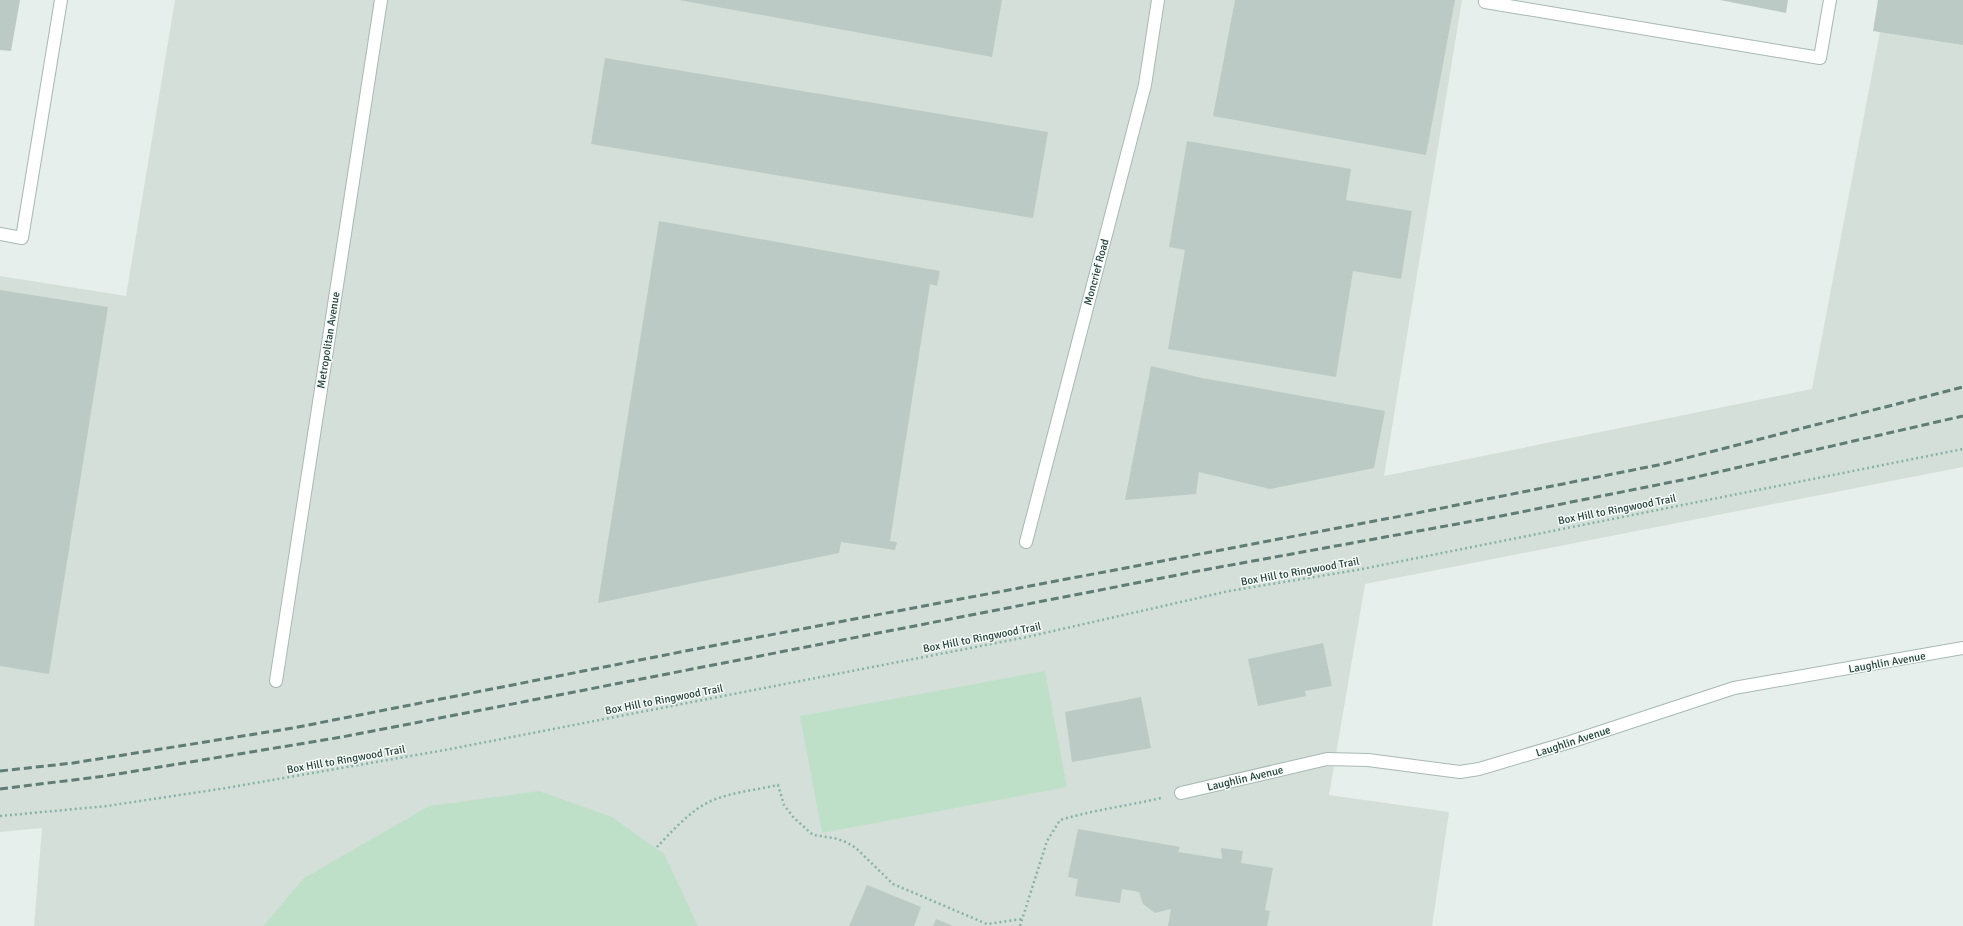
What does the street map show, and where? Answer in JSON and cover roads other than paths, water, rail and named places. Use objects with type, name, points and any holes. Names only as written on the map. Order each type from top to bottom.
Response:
[{"type":"street","points":[[0,234],[22,238],[61,0]]},
{"type":"street","name":"Metropolitan Avenue","points":[[276,681],[381,0]]},
{"type":"street","name":"Moncrief Road","points":[[1026,542],[1145,85],[1158,0]]},
{"type":"street","points":[[1485,0],[1484,2],[1820,58],[1830,0]]},
{"type":"street","name":"Laughlin Avenue","points":[[1181,793],[1327,759],[1368,760],[1460,772],[1479,769],[1563,744],[1734,688],[1963,648]]},
{"type":"railway","points":[[0,771],[73,763],[293,728],[706,647],[1412,514],[1663,464],[1963,387]]},
{"type":"railway","points":[[0,789],[105,776],[342,737],[1198,571],[1501,516],[1692,478],[1963,416]]}]
